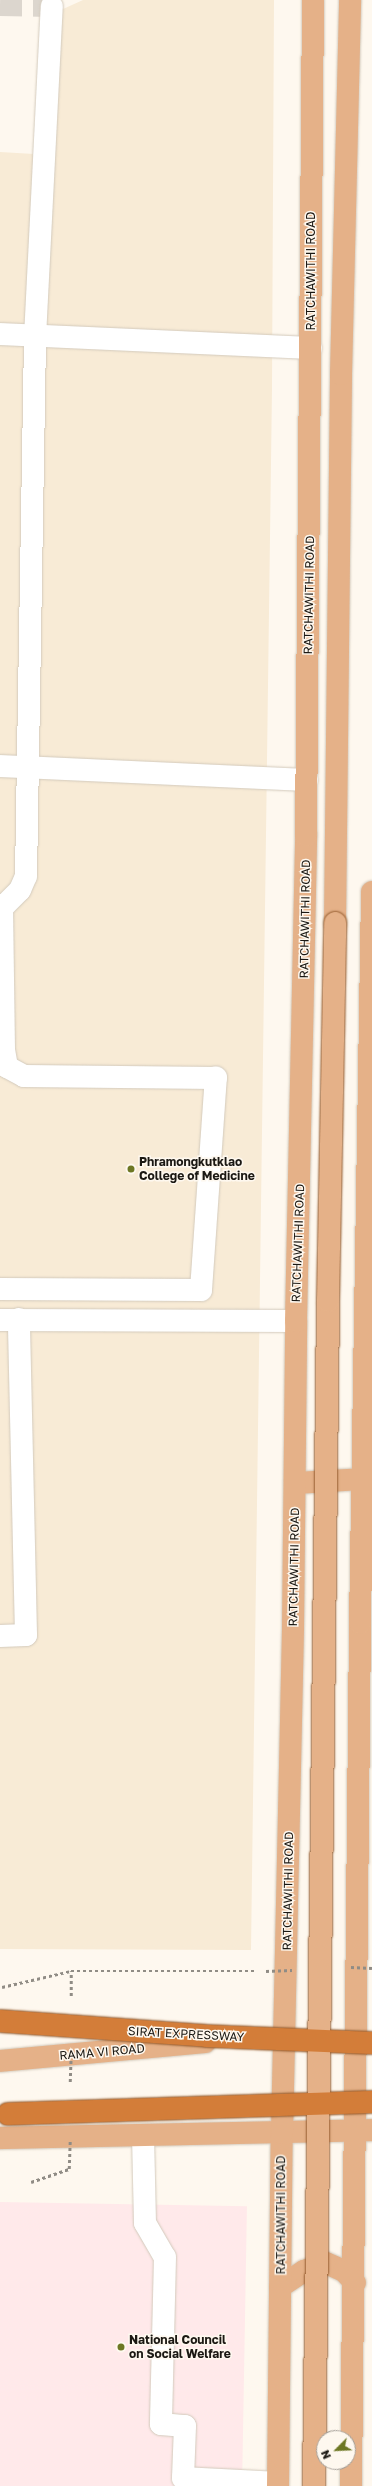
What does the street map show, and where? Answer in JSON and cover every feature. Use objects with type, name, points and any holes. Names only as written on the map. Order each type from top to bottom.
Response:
[{"type":"highway","name":"SIRAT EXPRESSWAY","points":[[0,2021],[207,2036],[367,2038]]},
{"type":"highway","points":[[8,2114],[372,2102]]},
{"type":"main road","name":"RATCHAWITHI ROAD","points":[[278,2485],[282,2133],[307,780],[314,0]]},
{"type":"main road","points":[[314,2486],[341,374],[350,0]]},
{"type":"main road","points":[[351,2486],[355,2283],[364,2130],[367,2038],[366,1610],[362,1478],[372,892]]},
{"type":"main road","points":[[295,1483],[362,1478]]},
{"type":"main road","name":"RAMA VI ROAD","points":[[0,2061],[285,2035],[367,2038]]},
{"type":"main road","points":[[0,2138],[364,2130]]},
{"type":"main road","points":[[280,2287],[304,2270],[326,2263],[344,2271],[355,2283]]},
{"type":"lane","points":[[0,1289],[200,1290],[216,1078],[24,1076],[7,1067],[4,1050],[1,907],[20,890],[26,876],[35,337],[52,6]]},
{"type":"lane","points":[[0,334],[35,337],[311,348]]},
{"type":"lane","points":[[0,766],[307,780]]},
{"type":"lane","points":[[0,1636],[26,1635],[10,1319],[296,1322]]},
{"type":"lane","points":[[143,2135],[145,2223],[165,2257],[161,2424],[185,2426],[182,2478],[208,2482],[278,2485]]},
{"type":"path","points":[[355,1966],[372,1968]]},
{"type":"path","points":[[2,1987],[72,1971],[249,1971]]},
{"type":"path","points":[[71,2003],[72,1971]]},
{"type":"path","points":[[70,2090],[71,2050]]},
{"type":"path","points":[[31,2182],[69,2169],[70,2137]]},
{"type":"shaded area","name":"Phramongkutklao College of Medicine","points":[[83,0],[274,0],[272,389],[251,1950],[0,1949],[0,152],[34,154],[41,19]]},
{"type":"shaded area","name":"National Council on Social Welfare","points":[[0,2202],[247,2206],[242,2486],[0,2486]]},
{"type":"tunnel","points":[[0,5],[52,6]]},
{"type":"place","name":"Phramongkutklao College of Medicine","points":[[131,1169]]},
{"type":"place","name":"National Council on Social Welfare","points":[[121,2347]]}]
